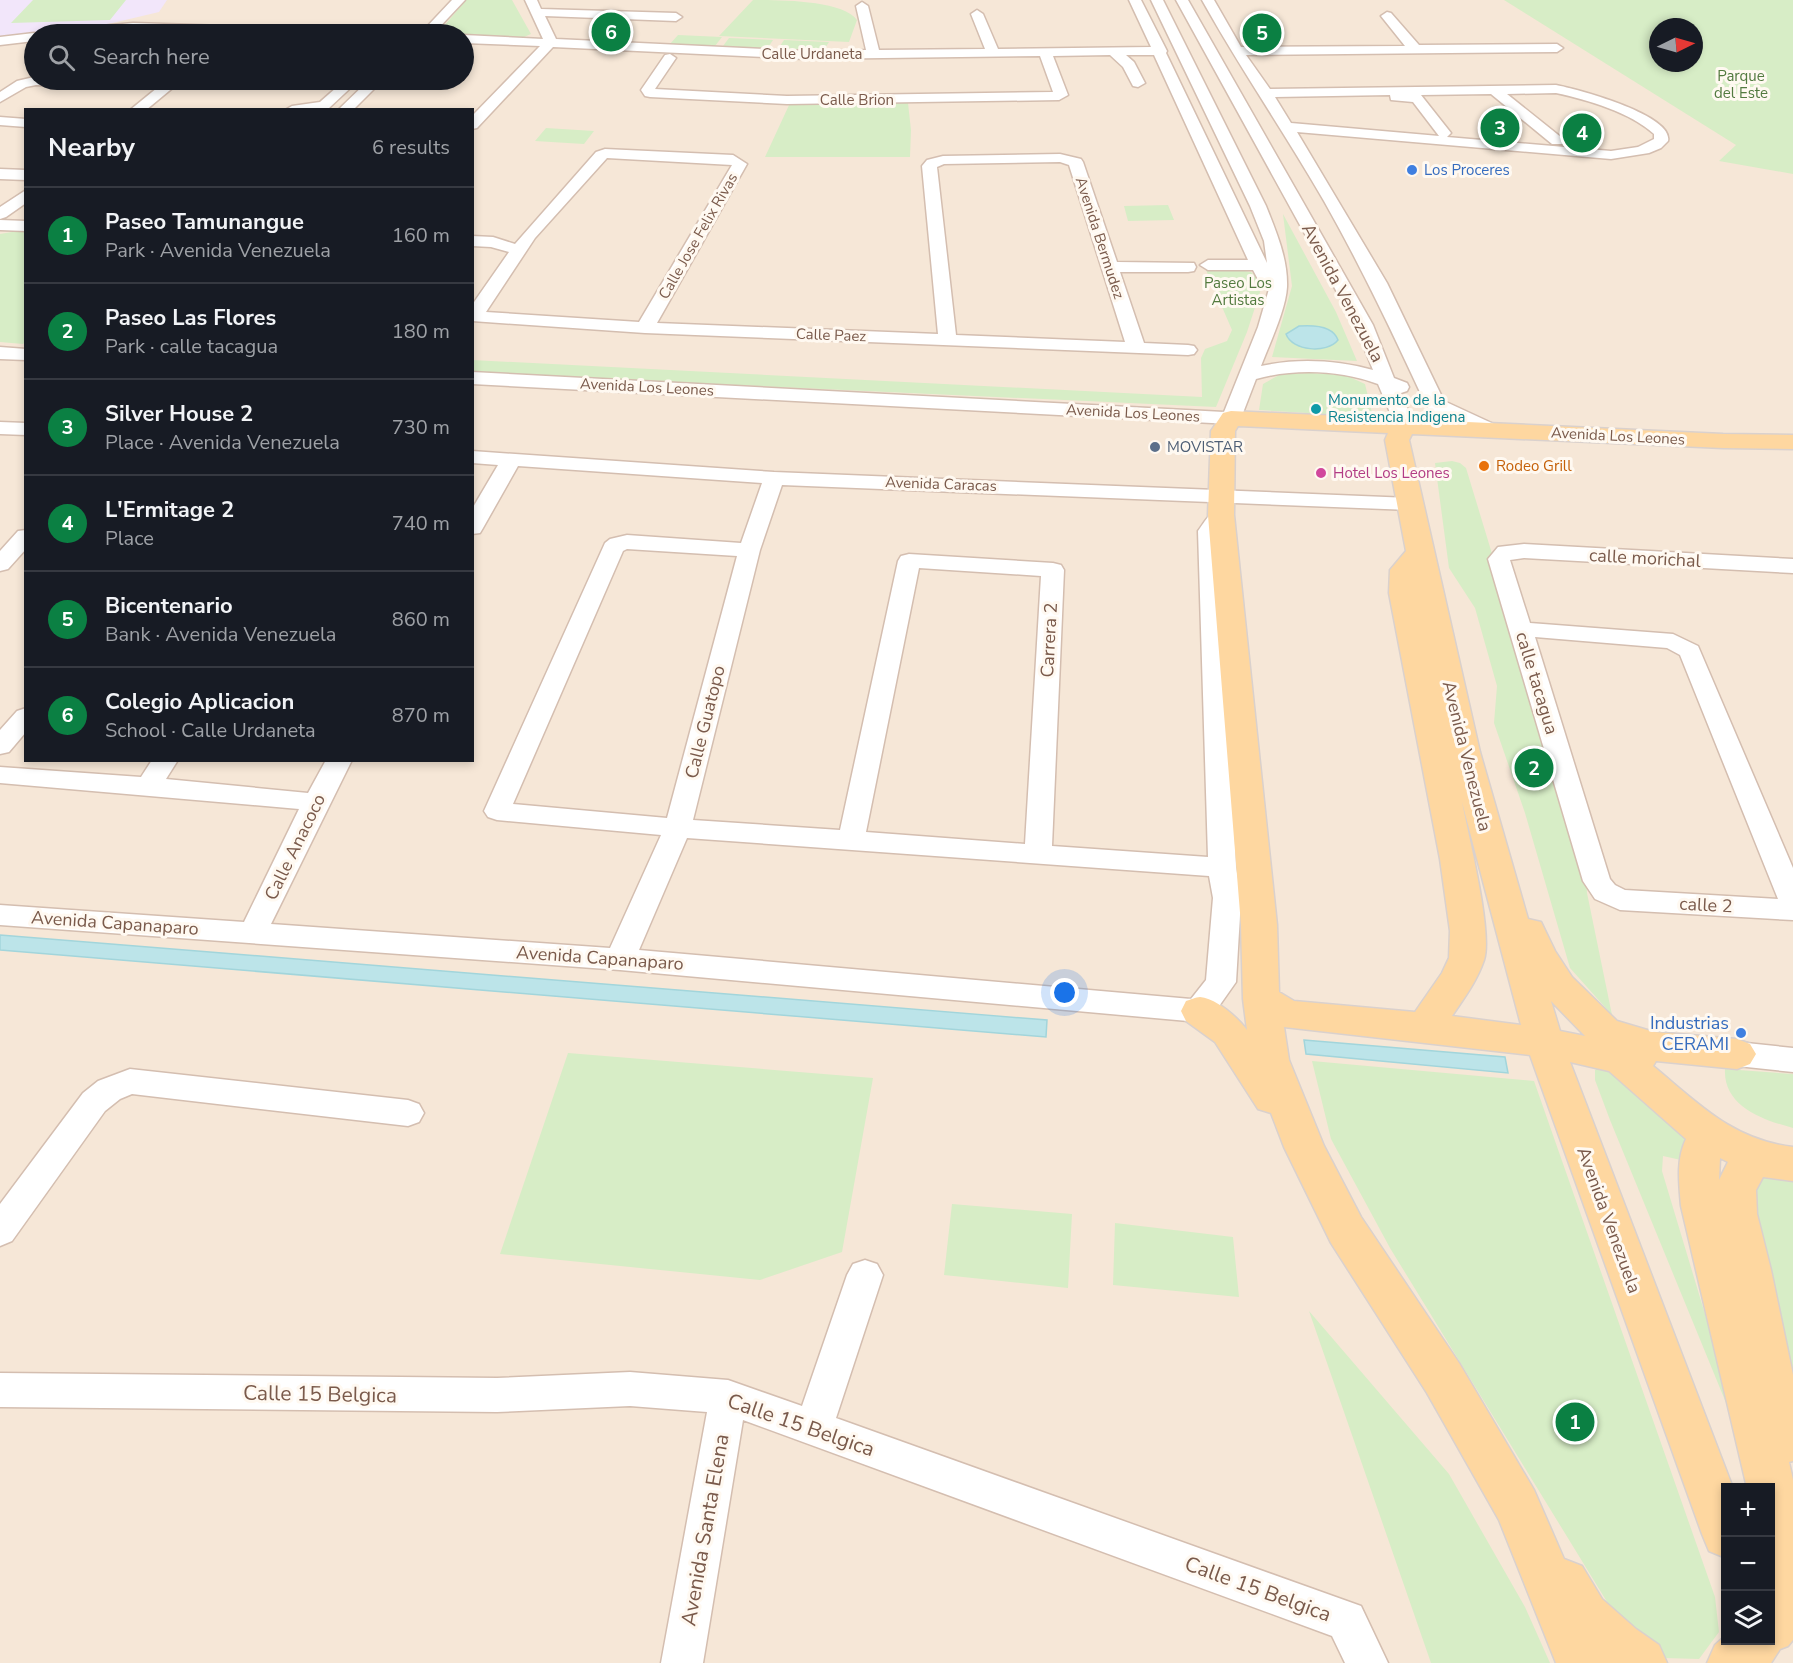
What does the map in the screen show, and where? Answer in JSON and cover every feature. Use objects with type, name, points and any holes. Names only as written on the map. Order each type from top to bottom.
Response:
[{"type":"main road","name":"Avenida Los Leones","points":[[1227,424],[1793,456]]},
{"type":"main road","points":[[1227,424],[1221,505],[1259,925],[1261,999],[1270,1060],[1304,1148],[1346,1230],[1443,1378],[1516,1506],[1584,1617],[1618,1647],[1641,1663]]},
{"type":"main road","name":"Avenida Los Leones","points":[[1401,433],[1491,430],[1793,442]]},
{"type":"main road","name":"Avenida Venezuela","points":[[1401,433],[1410,504],[1464,752],[1544,1042],[1721,1523]]},
{"type":"main road","points":[[1420,554],[1410,561],[1401,573],[1403,593],[1457,859],[1468,931],[1467,958],[1458,978],[1425,1027]]},
{"type":"main road","points":[[1464,752],[1495,824],[1535,950],[1555,983],[1614,1040],[1724,1119],[1783,1157]]},
{"type":"main road","points":[[1261,999],[1286,1014],[1360,1023],[1425,1027],[1544,1042],[1604,1054],[1622,1061],[1709,1135],[1783,1157]]},
{"type":"main road","points":[[1199,1011],[1228,1032],[1304,1148]]},
{"type":"main road","points":[[1590,1017],[1619,1035],[1654,1046],[1737,1054]]},
{"type":"main road","points":[[1709,1135],[1702,1143],[1698,1173],[1702,1206],[1735,1348],[1789,1558]]},
{"type":"main road","points":[[1783,1157],[1749,1164],[1736,1190],[1736,1214],[1770,1374],[1789,1558]]},
{"type":"main road","points":[[1516,1506],[1582,1663]]},
{"type":"main road","points":[[1775,1623],[1793,1604]]},
{"type":"main road","points":[[1733,1663],[1753,1645]]},
{"type":"main road","points":[[1766,1645],[1773,1663]]},
{"type":"street","points":[[436,24],[459,0]]},
{"type":"street","points":[[517,0],[535,32],[545,42]]},
{"type":"street","points":[[1135,0],[1161,51],[1259,265],[1267,280],[1278,287]]},
{"type":"street","points":[[1157,0],[1258,206],[1272,241],[1278,287],[1268,327],[1227,424]]},
{"type":"street","name":"Avenida Venezuela","points":[[1182,0],[1364,325],[1388,380],[1401,433]]},
{"type":"street","name":"Avenida Venezuela","points":[[1208,0],[1331,200],[1378,283],[1436,405]]},
{"type":"street","points":[[545,42],[533,6],[676,16]]},
{"type":"street","points":[[862,6],[873,54]]},
{"type":"street","points":[[977,14],[993,53]]},
{"type":"street","points":[[1387,16],[1415,49]]},
{"type":"street","points":[[0,41],[24,38]]},
{"type":"street","points":[[987,38],[1004,38]]},
{"type":"street","name":"Calle Urdaneta","points":[[474,39],[727,52],[873,54],[1161,51]]},
{"type":"street","points":[[474,109],[545,42]]},
{"type":"street","points":[[474,123],[545,42]]},
{"type":"street","points":[[1242,57],[1415,49],[1557,48]]},
{"type":"street","name":"Calle Brion","points":[[670,58],[648,90],[650,93],[787,100],[1059,96],[1061,95],[1045,52]]},
{"type":"street","points":[[1114,52],[1129,65],[1138,83]]},
{"type":"street","points":[[1242,57],[1342,62]]},
{"type":"street","points":[[0,98],[24,84]]},
{"type":"street","points":[[1266,93],[1556,89],[1588,96],[1652,126],[1660,131],[1661,141],[1635,153],[1611,155],[1285,127]]},
{"type":"street","points":[[140,108],[163,90]]},
{"type":"street","points":[[305,108],[324,105],[341,90]]},
{"type":"street","points":[[347,108],[366,90]]},
{"type":"street","points":[[1494,90],[1557,141]]},
{"type":"street","points":[[1373,92],[1379,97],[1417,98],[1444,133]]},
{"type":"street","points":[[0,122],[24,123]]},
{"type":"street","name":"Calle Jose Felix Rivas","points":[[474,316],[518,250],[601,155],[622,153],[738,161],[740,164],[645,328]]},
{"type":"street","name":"Avenida Bermudez","points":[[947,339],[929,166],[943,160],[1060,158],[1076,162],[1136,347]]},
{"type":"street","points":[[0,174],[24,175]]},
{"type":"street","points":[[0,214],[24,196]]},
{"type":"street","points":[[0,225],[24,226]]},
{"type":"street","points":[[474,241],[493,242],[530,236]]},
{"type":"street","points":[[493,242],[518,250]]},
{"type":"street","points":[[1359,251],[1364,325]]},
{"type":"street","points":[[1208,265],[1259,265]]},
{"type":"street","points":[[1109,267],[1188,267]]},
{"type":"street","name":"Calle Paez","points":[[474,316],[645,328],[1188,350]]},
{"type":"street","points":[[0,353],[24,355]]},
{"type":"street","points":[[1247,376],[1267,369],[1303,366],[1342,370],[1388,380],[1491,430]]},
{"type":"street","points":[[0,371],[24,372]]},
{"type":"street","name":"Avenida Los Leones","points":[[474,378],[1227,424]]},
{"type":"street","name":"Avenida Los Leones","points":[[474,394],[1227,424]]},
{"type":"street","points":[[0,428],[24,429]]},
{"type":"street","name":"Avenida Caracas","points":[[474,457],[1221,505],[1410,504]]},
{"type":"street","points":[[474,525],[512,459]]},
{"type":"street","name":"Calle Guatopo","points":[[620,959],[678,828],[749,550],[774,478]]},
{"type":"street","points":[[1199,1011],[1221,982],[1227,898],[1222,867],[1209,531],[1221,505]]},
{"type":"street","points":[[0,564],[24,538]]},
{"type":"street","points":[[749,550],[627,542],[613,548],[497,811],[678,828],[1222,867]]},
{"type":"street","name":"calle morichal","points":[[1499,559],[1506,552],[1524,551],[1793,566]]},
{"type":"street","name":"calle tacagua","points":[[1499,559],[1597,881],[1605,892],[1620,900]]},
{"type":"street","name":"Carrera 2","points":[[851,841],[909,561],[1053,570],[1038,855]]},
{"type":"street","points":[[1520,629],[1673,641],[1690,651],[1793,902]]},
{"type":"street","points":[[0,746],[24,718]]},
{"type":"street","points":[[148,786],[164,762]]},
{"type":"street","name":"Calle Anacoco","points":[[252,934],[338,762]]},
{"type":"street","points":[[0,776],[148,786],[316,802]]},
{"type":"street","name":"calle 2","points":[[1620,900],[1793,909]]},
{"type":"street","name":"Avenida Capanaparo","points":[[0,915],[620,959],[1199,1011]]},
{"type":"street","points":[[1737,1054],[1793,1060]]},
{"type":"street","points":[[0,1231],[94,1102],[109,1090],[129,1081],[408,1113]]},
{"type":"street","points":[[814,1428],[865,1275]]},
{"type":"street","name":"Calle 15 Belgica","points":[[0,1390],[498,1395],[630,1389],[728,1397],[1346,1621],[1367,1663]]},
{"type":"street","name":"Avenida Santa Elena","points":[[682,1663],[728,1397]]},
{"type":"shaded area","points":[[0,0],[1793,0],[1793,1663],[0,1663]]},
{"type":"shaded area","points":[[0,0],[167,0],[159,12],[108,24],[24,24],[24,34],[0,37]]},
{"type":"green space","points":[[33,0],[126,0],[110,20],[11,23]]},
{"type":"green space","points":[[466,0],[512,0],[531,34],[524,37],[474,35],[474,24],[446,24]]},
{"type":"green space","points":[[753,0],[809,2],[825,5],[850,13],[857,20],[849,42],[719,36]]},
{"type":"green space","name":"Parque del Este","points":[[1504,0],[1793,0],[1793,174],[1719,161],[1736,145]]},
{"type":"green space","points":[[678,35],[722,37],[715,46],[670,44]]},
{"type":"green space","points":[[729,38],[773,40],[767,49],[723,46]]},
{"type":"green space","points":[[784,40],[829,42],[823,51],[778,49]]},
{"type":"green space","points":[[790,103],[908,103],[911,130],[910,157],[765,157]]},
{"type":"green space","points":[[546,128],[594,131],[584,144],[535,141]]},
{"type":"green space","points":[[1168,205],[1174,220],[1128,221],[1124,206]]},
{"type":"green space","points":[[1283,214],[1336,312],[1357,361],[1272,357],[1292,286]]},
{"type":"green space","points":[[24,232],[23,344],[0,342],[0,234]]},
{"type":"green space","name":"Paseo Los Artistas","points":[[1233,269],[1251,272],[1263,283],[1247,332],[1216,407],[474,373],[474,360],[1202,397],[1201,358],[1205,349],[1227,341],[1232,330],[1206,270]]},
{"type":"green space","points":[[1281,374],[1345,375],[1365,384],[1373,417],[1259,410],[1263,384]]},
{"type":"green space","points":[[1452,461],[1466,468],[1585,860],[1587,893],[1612,1015],[1570,968],[1525,813],[1494,723],[1497,686],[1475,608],[1449,568],[1435,463]]},
{"type":"green space","points":[[568,1053],[873,1078],[842,1252],[760,1280],[500,1254]]},
{"type":"green space","points":[[1312,1061],[1534,1081],[1715,1597],[1719,1632],[1699,1659],[1664,1658],[1620,1623],[1390,1248],[1331,1139]]},
{"type":"green space","points":[[1602,1063],[1690,1137],[1681,1160],[1663,1156],[1662,1171],[1747,1454],[1595,1080],[1595,1070]]},
{"type":"green space","points":[[1725,1069],[1793,1074],[1793,1128],[1758,1116],[1738,1102],[1726,1082]]},
{"type":"green space","points":[[1772,1170],[1793,1171],[1793,1431],[1748,1200],[1755,1186]]},
{"type":"green space","points":[[952,1204],[1072,1214],[1068,1288],[944,1275]]},
{"type":"green space","points":[[1115,1223],[1233,1237],[1239,1297],[1113,1285]]},
{"type":"green space","points":[[1309,1311],[1449,1474],[1525,1607],[1550,1663],[1431,1663]]},
{"type":"water","points":[[1299,326],[1316,326],[1327,329],[1332,331],[1338,340],[1318,349],[1302,347],[1290,340],[1286,334]]},
{"type":"water","points":[[0,935],[1047,1020],[1046,1037],[0,950]]},
{"type":"water","points":[[1304,1040],[1505,1057],[1508,1073],[1306,1054]]},
{"type":"place","name":"Colegio Aplicacion","points":[[611,32]]},
{"type":"place","name":"Bicentenario","points":[[1262,33]]},
{"type":"place","name":"Silver House 2","points":[[1500,128]]},
{"type":"place","name":"L'Ermitage 2","points":[[1582,133]]},
{"type":"place","name":"Los Proceres","points":[[1412,170]]},
{"type":"place","name":"Monumento de la Resistencia Indigena","points":[[1316,409]]},
{"type":"place","name":"MOVISTAR","points":[[1155,447]]},
{"type":"place","name":"Rodeo Grill","points":[[1484,466]]},
{"type":"place","name":"Hotel Los Leones","points":[[1321,473]]},
{"type":"place","name":"Paseo Las Flores","points":[[1534,768]]},
{"type":"place","name":"Industrias CERAMI","points":[[1741,1033]]},
{"type":"place","name":"Paseo Tamunangue","points":[[1575,1422]]}]
